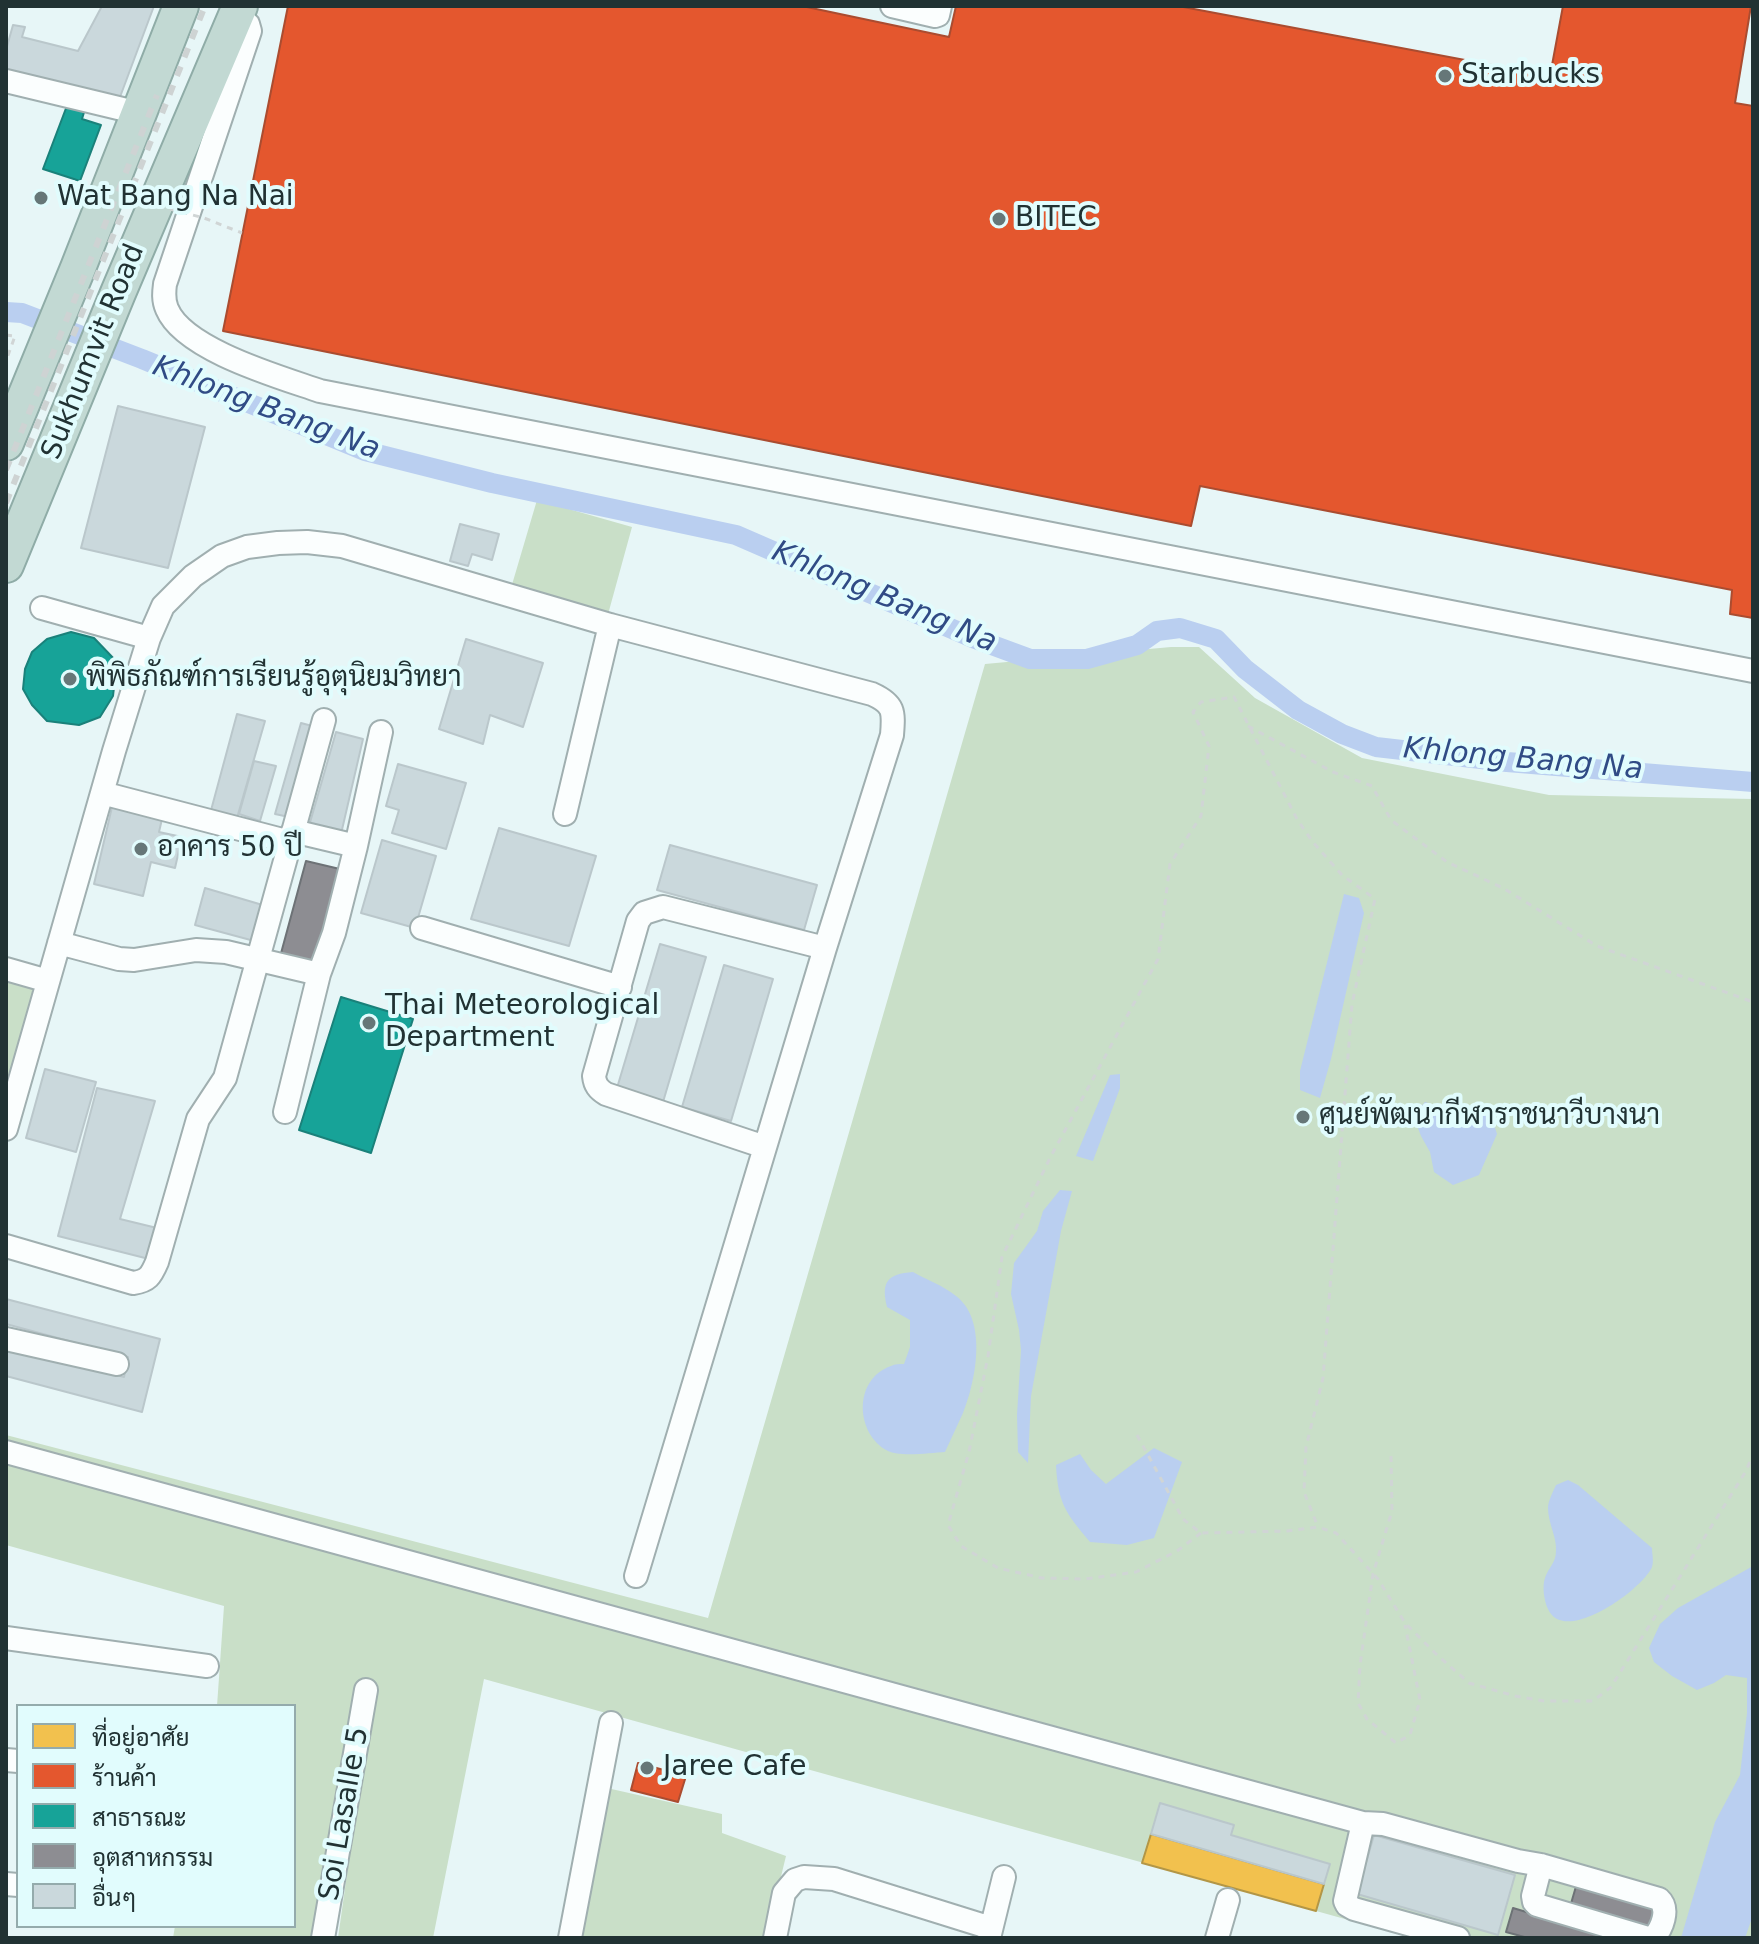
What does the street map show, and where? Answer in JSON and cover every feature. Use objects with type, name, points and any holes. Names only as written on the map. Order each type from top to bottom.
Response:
[{"type":"highway","name":"Sukhumvit Road","points":[[6,443],[181,6]]},
{"type":"highway","name":"Sukhumvit Road","points":[[6,565],[238,11]]},
{"type":"street","points":[[905,8],[935,16],[940,6]]},
{"type":"street","points":[[238,11],[250,31],[165,284],[164,299],[174,321],[190,335],[254,369],[320,391],[1753,671]]},
{"type":"street","points":[[6,81],[139,113]]},
{"type":"street","points":[[6,1129],[149,638],[163,606],[193,576],[222,556],[247,547],[278,543],[342,546],[610,625],[886,700],[893,719],[892,735],[636,1576]]},
{"type":"street","points":[[42,608],[149,638]]},
{"type":"street","points":[[565,814],[610,625]]},
{"type":"street","points":[[6,1246],[133,1283],[145,1282],[151,1275],[198,1119],[225,1078],[324,720]]},
{"type":"street","points":[[285,1112],[319,974],[334,933],[356,846],[381,732]]},
{"type":"street","points":[[102,793],[291,836],[356,846]]},
{"type":"street","points":[[765,1147],[606,1094],[595,1084],[594,1076],[638,921],[644,913],[663,907],[825,948]]},
{"type":"street","points":[[422,928],[620,987]]},
{"type":"street","points":[[59,943],[134,960],[196,950],[226,952],[319,974]]},
{"type":"street","points":[[6,969],[48,981]]},
{"type":"street","points":[[6,1339],[117,1364]]},
{"type":"street","points":[[6,1452],[1363,1823],[1383,1824],[1541,1865],[1659,1899],[1665,1905],[1659,1931],[1653,1938],[1648,1938],[1537,1905],[1533,1896],[1541,1865]]},
{"type":"street","points":[[6,1638],[207,1666]]},
{"type":"street","name":"Soi Lasalle 5","points":[[323,1938],[366,1690]]},
{"type":"street","points":[[570,1938],[611,1723]]},
{"type":"street","points":[[1363,1823],[1345,1901],[1347,1905],[1458,1938]]},
{"type":"street","points":[[775,1938],[784,1893],[795,1880],[804,1877],[834,1879],[990,1933],[1004,1877]]},
{"type":"street","points":[[1217,1938],[1228,1900]]},
{"type":"path","points":[[135,200],[204,218],[242,233]]},
{"type":"path","points":[[6,335],[15,336],[6,361]]},
{"type":"path","points":[[1318,1527],[1304,1492],[1306,1447],[1323,1378],[1352,1004],[1375,899],[1342,875],[1312,841],[1297,819],[1234,697],[1201,702],[1193,712],[1209,746],[1201,816],[1170,864],[1158,959],[1050,1158],[1002,1257],[969,1452],[948,1525],[961,1546],[998,1568],[1042,1578],[1085,1579],[1136,1572],[1177,1551],[1201,1533],[1287,1531],[1318,1527],[1336,1533],[1373,1574],[1405,1623],[1469,1683],[1544,1701],[1593,1701],[1611,1687],[1746,1471],[1753,1454]]},
{"type":"path","points":[[1248,726],[1333,772],[1372,786],[1391,820],[1447,862],[1503,888],[1597,946],[1753,1002]]},
{"type":"path","points":[[1137,1435],[1183,1519],[1201,1533]]},
{"type":"path","points":[[1391,1456],[1392,1511],[1373,1574],[1360,1665],[1358,1703],[1367,1719],[1396,1743],[1410,1735],[1420,1700],[1405,1623]]},
{"type":"green space","points":[[537,500],[632,527],[607,618],[511,588]]},
{"type":"green space","name":"ศูนย์พัฒนากีฬาราชนาวีบางนา","points":[[1199,647],[1255,698],[1362,758],[1549,795],[1753,799],[1753,1938],[1413,1938],[484,1679],[433,1938],[338,1938],[349,1860],[329,1852],[313,1938],[173,1938],[175,1928],[296,1928],[296,1704],[217,1704],[224,1606],[6,1545],[6,1435],[708,1618],[985,664]]},
{"type":"green space","points":[[6,978],[37,987],[6,1097]]},
{"type":"green space","points":[[607,1788],[722,1814],[722,1833],[786,1856],[766,1938],[581,1938]]},
{"type":"water","points":[[1344,894],[1359,898],[1364,913],[1320,1098],[1300,1090],[1300,1071]]},
{"type":"water","points":[[1120,1074],[1120,1088],[1093,1161],[1076,1156],[1110,1075]]},
{"type":"water","points":[[1425,1102],[1466,1116],[1490,1112],[1497,1134],[1479,1175],[1453,1185],[1434,1172],[1430,1152],[1413,1115]]},
{"type":"water","points":[[1060,1190],[1072,1191],[1061,1231],[1031,1396],[1028,1463],[1018,1452],[1021,1350],[1011,1294],[1014,1263],[1037,1231],[1043,1211]]},
{"type":"water","points":[[913,1272],[956,1296],[966,1307],[976,1335],[972,1385],[945,1452],[893,1453],[877,1443],[864,1420],[865,1394],[870,1382],[891,1366],[904,1364],[910,1347],[910,1320],[887,1307],[886,1285],[892,1277]]},
{"type":"water","points":[[1154,1448],[1182,1462],[1154,1538],[1127,1545],[1090,1542],[1061,1499],[1056,1465],[1080,1454],[1106,1484]]},
{"type":"water","points":[[1568,1480],[1578,1485],[1652,1548],[1653,1560],[1645,1577],[1619,1600],[1585,1618],[1570,1621],[1557,1619],[1548,1609],[1544,1589],[1556,1551],[1548,1514],[1549,1502],[1556,1485]]},
{"type":"water","points":[[1753,1566],[1753,1915],[1745,1938],[1681,1938],[1715,1822],[1740,1775],[1747,1713],[1747,1678],[1726,1675],[1697,1690],[1654,1662],[1649,1648],[1660,1624],[1678,1608]]},
{"type":"building: ที่อยู่อาศัย","points":[[1151,1834],[1324,1884],[1316,1911],[1142,1863]]},
{"type":"building: ร้านค้า","name":"BITEC","points":[[288,6],[802,6],[949,37],[956,6],[1178,6],[1550,76],[1563,6],[1751,6],[1735,103],[1753,106],[1753,618],[1730,614],[1732,590],[1200,486],[1191,526],[223,331]]},
{"type":"building: ร้านค้า","points":[[638,1763],[686,1776],[678,1802],[631,1790]]},
{"type":"building: สาธารณะ","points":[[68,103],[85,109],[82,119],[101,125],[80,181],[43,169]]},
{"type":"building: สาธารณะ","name":"พิพิธภัณฑ์การเรียนรู้อุตุนิยมวิทยา","points":[[71,632],[94,638],[117,662],[113,696],[100,717],[79,725],[47,721],[23,689],[25,669],[32,652],[47,639]]},
{"type":"building: สาธารณะ","points":[[341,997],[413,1019],[371,1153],[299,1130]]},
{"type":"building: อุตสาหกรรม","points":[[306,861],[344,870],[322,968],[280,957]]},
{"type":"building: อุตสาหกรรม","points":[[1577,1883],[1664,1908],[1657,1931],[1570,1907]]},
{"type":"building: อุตสาหกรรม","points":[[1513,1908],[1613,1938],[1528,1938],[1506,1932]]},
{"type":"building: อื่นๆ","points":[[102,6],[154,6],[120,97],[6,70],[6,50],[13,25],[25,27],[22,37],[78,51]]},
{"type":"building: อื่นๆ","points":[[118,406],[205,427],[168,568],[81,548]]},
{"type":"building: อื่นๆ","points":[[460,524],[499,534],[492,560],[472,554],[468,566],[450,561]]},
{"type":"building: อื่นๆ","points":[[466,639],[543,663],[523,727],[490,715],[483,744],[439,729]]},
{"type":"building: อื่นๆ","points":[[237,714],[265,721],[237,818],[210,814]]},
{"type":"building: อื่นๆ","points":[[301,723],[316,727],[289,817],[275,814]]},
{"type":"building: อื่นๆ","points":[[336,732],[363,739],[341,834],[309,826]]},
{"type":"building: อื่นๆ","points":[[254,761],[276,766],[260,821],[239,814]]},
{"type":"building: อื่นๆ","points":[[398,764],[466,783],[446,849],[392,833],[399,810],[386,806]]},
{"type":"building: อื่นๆ","name":"อาคาร 50 ปี","points":[[112,807],[162,819],[159,832],[182,837],[175,868],[151,862],[143,896],[94,884]]},
{"type":"building: อื่นๆ","points":[[499,828],[596,856],[569,946],[471,919]]},
{"type":"building: อื่นๆ","points":[[382,840],[436,856],[415,928],[361,913]]},
{"type":"building: อื่นๆ","points":[[670,845],[817,885],[804,930],[657,890]]},
{"type":"building: อื่นๆ","points":[[205,888],[266,906],[258,942],[195,925]]},
{"type":"building: อื่นๆ","points":[[660,944],[706,957],[663,1102],[617,1088]]},
{"type":"building: อื่นๆ","points":[[724,965],[773,979],[731,1121],[682,1107]]},
{"type":"building: อื่นๆ","points":[[45,1069],[96,1082],[76,1152],[26,1138]]},
{"type":"building: อื่นๆ","points":[[97,1088],[155,1101],[120,1219],[157,1228],[149,1259],[58,1236]]},
{"type":"building: อื่นๆ","points":[[6,1299],[160,1339],[142,1412],[6,1376],[6,1346],[124,1377],[128,1357],[6,1324]]},
{"type":"building: อื่นๆ","points":[[1160,1803],[1234,1825],[1231,1835],[1330,1864],[1324,1884],[1151,1834]]},
{"type":"building: อื่นๆ","points":[[1374,1835],[1515,1875],[1498,1935],[1357,1894]]},
{"type":"waterway","name":"Khlong Bang Na","points":[[6,312],[22,313],[142,359],[365,451],[492,483],[736,535],[973,638],[1030,659],[1087,659],[1137,645],[1157,631],[1180,628],[1216,639],[1245,669],[1298,710],[1342,734],[1376,747],[1507,762],[1753,782]]},
{"type":"railway","points":[[6,503],[205,6]]},
{"type":"railway","points":[[6,470],[157,95]]},
{"type":"place","name":"Starbucks","points":[[1445,76]]},
{"type":"place","name":"Wat Bang Na Nai","points":[[41,198]]},
{"type":"place","name":"BITEC","points":[[999,219]]},
{"type":"place","name":"พิพิธภัณฑ์การเรียนรู้อุตุนิยมวิทยา","points":[[70,679]]},
{"type":"place","name":"อาคาร 50 ปี","points":[[141,849]]},
{"type":"place","name":"Thai Meteorological Department","points":[[369,1023]]},
{"type":"place","name":"ศูนย์พัฒนากีฬาราชนาวีบางนา","points":[[1303,1117]]},
{"type":"place","name":"Jaree Cafe","points":[[647,1768]]}]
